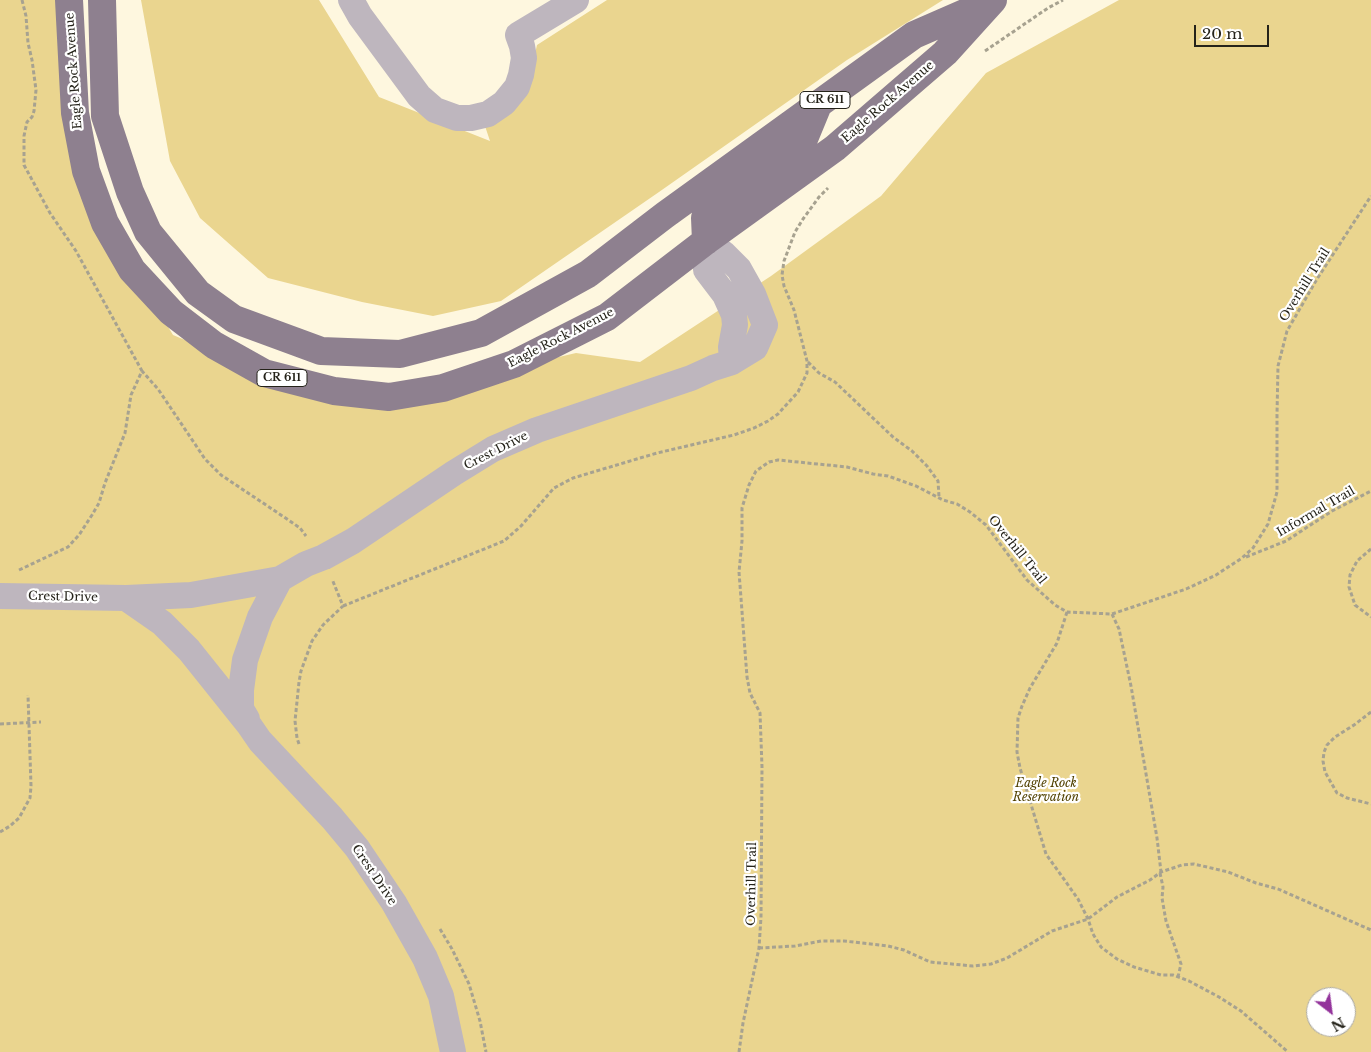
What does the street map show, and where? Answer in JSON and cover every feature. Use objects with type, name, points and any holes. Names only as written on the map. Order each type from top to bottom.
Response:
[{"type":"main road","name":"Eagle Rock Avenue","points":[[69,0],[75,113],[86,171],[105,223],[132,270],[171,312],[214,345],[264,373],[334,391],[389,397],[443,388],[514,364],[607,317],[706,241],[835,148],[945,53],[993,0]]},
{"type":"main road","name":"Eagle Rock Avenue","points":[[102,0],[105,116],[130,192],[148,232],[198,293],[234,319],[322,351],[400,354],[481,333],[588,274],[665,214],[914,35],[993,0]]},
{"type":"main road","points":[[706,241],[705,218],[717,205],[804,139],[819,104]]},
{"type":"main road","points":[[665,214],[683,224],[706,241]]},
{"type":"street","points":[[350,0],[419,96],[435,110],[457,118],[471,118],[488,114],[504,103],[517,87],[522,75],[524,58],[518,35],[576,0]]},
{"type":"street","name":"Crest Drive","points":[[0,596],[126,598],[192,595],[280,579],[306,564],[324,558],[353,541],[454,473],[493,450],[537,430],[691,378],[732,362],[756,348],[765,325],[753,294],[739,269],[723,253],[706,241]]},
{"type":"street","name":"Crest Drive","points":[[280,579],[260,617],[245,660],[241,690],[242,709],[260,741],[332,818],[357,848],[394,903],[425,958],[441,996],[454,1052]]},
{"type":"street","name":"Crest Drive","points":[[126,598],[162,623],[175,636],[250,725]]},
{"type":"path","points":[[22,0],[36,90],[34,112],[25,129],[23,144],[24,165],[50,213],[76,251],[142,371]]},
{"type":"path","name":"Overhill Trail","points":[[739,1052],[743,1023],[759,948],[761,917],[762,777],[760,713],[750,693],[747,677],[739,572],[742,541],[742,508],[749,485],[756,471],[769,462],[778,460],[847,467],[888,476],[957,504],[979,518],[1027,580],[1055,605],[1067,612],[1112,614],[1186,589],[1216,575],[1242,558],[1253,548],[1268,524],[1277,492],[1278,366],[1287,331],[1312,287],[1371,196]]},
{"type":"path","points":[[807,361],[819,374],[835,382],[893,437],[928,466],[938,481],[939,497]]},
{"type":"path","name":"Informal Trail","points":[[1242,558],[1286,541],[1332,511],[1371,491]]},
{"type":"path","points":[[1371,549],[1357,561],[1350,575],[1349,587],[1355,605],[1371,617]]},
{"type":"path","points":[[1067,612],[1057,643],[1042,666],[1018,718],[1017,752],[1020,768],[1046,854],[1078,899],[1093,934],[1101,947],[1117,959],[1161,975],[1173,975],[1219,997],[1241,1011],[1288,1052]]},
{"type":"path","points":[[1112,614],[1119,629],[1131,686],[1157,838],[1166,921],[1181,964],[1178,977]]},
{"type":"path","points":[[0,832],[18,818],[30,798],[28,695]]},
{"type":"path","points":[[1371,712],[1326,745],[1323,761],[1325,772],[1336,793],[1371,804]]},
{"type":"path","points":[[0,724],[41,722]]},
{"type":"path","points":[[759,948],[795,946],[821,941],[844,941],[888,946],[904,950],[930,962],[973,966],[991,964],[1007,958],[1052,931],[1088,919],[1117,897],[1150,880],[1161,872],[1182,865],[1194,864],[1228,872],[1278,889],[1371,930]]},
{"type":"green space","name":"Eagle Rock Reservation","points":[[0,0],[65,0],[111,232],[173,335],[296,386],[448,383],[576,353],[640,362],[771,276],[881,196],[986,73],[1119,0],[1371,0],[1371,1052],[0,1052]]},
{"type":"green space","points":[[141,0],[319,0],[379,97],[490,141],[485,126],[527,88],[537,45],[607,0],[943,0],[847,60],[501,301],[433,316],[362,302],[268,278],[200,218],[170,161]]}]
